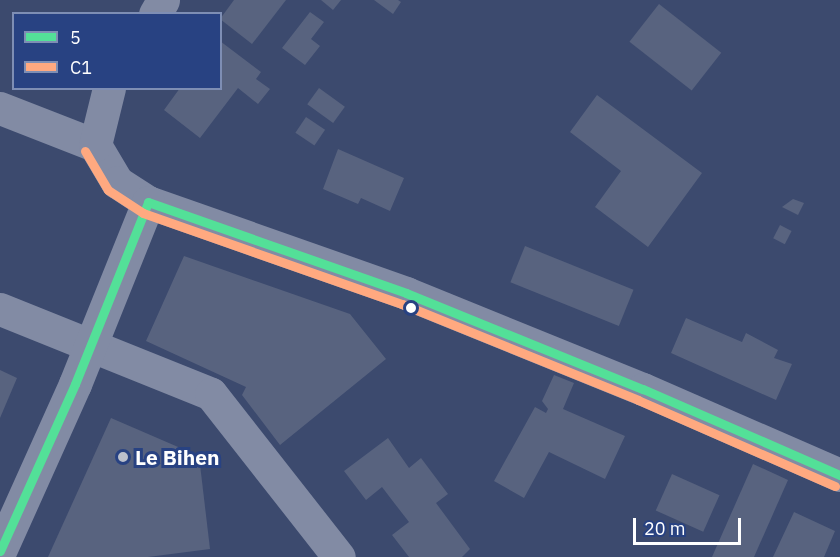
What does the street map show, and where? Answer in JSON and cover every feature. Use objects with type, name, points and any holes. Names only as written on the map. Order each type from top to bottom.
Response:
[{"type":"street","points":[[95,146],[109,90]]},
{"type":"street","points":[[0,108],[95,146],[117,182],[148,202],[406,293],[643,389],[840,475]]},
{"type":"street","points":[[0,551],[92,344],[148,202]]},
{"type":"street","points":[[0,309],[92,344],[211,394],[339,557]]},
{"type":"building","points":[[234,0],[286,0],[252,44],[222,21],[222,16]]},
{"type":"building","points":[[321,0],[341,0],[333,10]]},
{"type":"building","points":[[374,0],[398,0],[401,2],[393,14]]},
{"type":"building","points":[[659,4],[721,53],[692,90],[629,42]]},
{"type":"building","points":[[310,12],[324,22],[311,39],[320,46],[305,65],[282,48]]},
{"type":"building","points":[[222,43],[261,72],[256,79],[270,89],[258,104],[238,88],[200,138],[164,110],[179,90],[222,90]]},
{"type":"building","points":[[319,88],[345,107],[333,123],[307,104]]},
{"type":"building","points":[[597,95],[702,173],[648,247],[595,207],[621,171],[570,132]]},
{"type":"building","points":[[306,117],[325,130],[314,146],[295,133]]},
{"type":"building","points":[[338,149],[404,178],[390,211],[361,198],[358,204],[323,189]]},
{"type":"building","points":[[793,199],[804,203],[798,215],[782,207]]},
{"type":"building","points":[[780,225],[792,231],[785,244],[773,238]]},
{"type":"building","points":[[525,246],[633,290],[619,326],[510,282]]},
{"type":"building","points":[[184,256],[350,314],[386,359],[280,445],[242,395],[246,387],[146,341]]},
{"type":"building","points":[[686,318],[742,342],[746,333],[778,350],[774,358],[792,364],[776,400],[671,353]]},
{"type":"building","points":[[0,370],[17,378],[0,418]]},
{"type":"building","points":[[554,375],[574,383],[563,409],[625,436],[605,479],[549,452],[524,498],[494,481],[535,407],[546,413],[548,409],[542,401]]},
{"type":"building","points":[[111,418],[199,456],[210,549],[148,557],[48,557]]},
{"type":"building","points":[[388,438],[409,468],[421,458],[448,494],[436,503],[470,549],[462,557],[409,557],[392,535],[409,522],[382,487],[366,500],[344,471]]},
{"type":"building","points":[[753,464],[788,480],[754,557],[712,557]]},
{"type":"building","points":[[672,474],[720,495],[703,532],[656,511]]},
{"type":"building","points":[[794,512],[835,531],[824,557],[773,557]]},
{"type":"transit line","name":"C1","points":[[85,151],[108,190],[143,213],[402,304],[638,400],[835,486]]},
{"type":"transit line","name":"5","points":[[148,202],[406,293],[643,389],[840,475]]},
{"type":"transit line","name":"5","points":[[0,551],[75,384],[148,202]]},
{"type":"place","name":"Le Bihen","points":[[123,457]]}]
